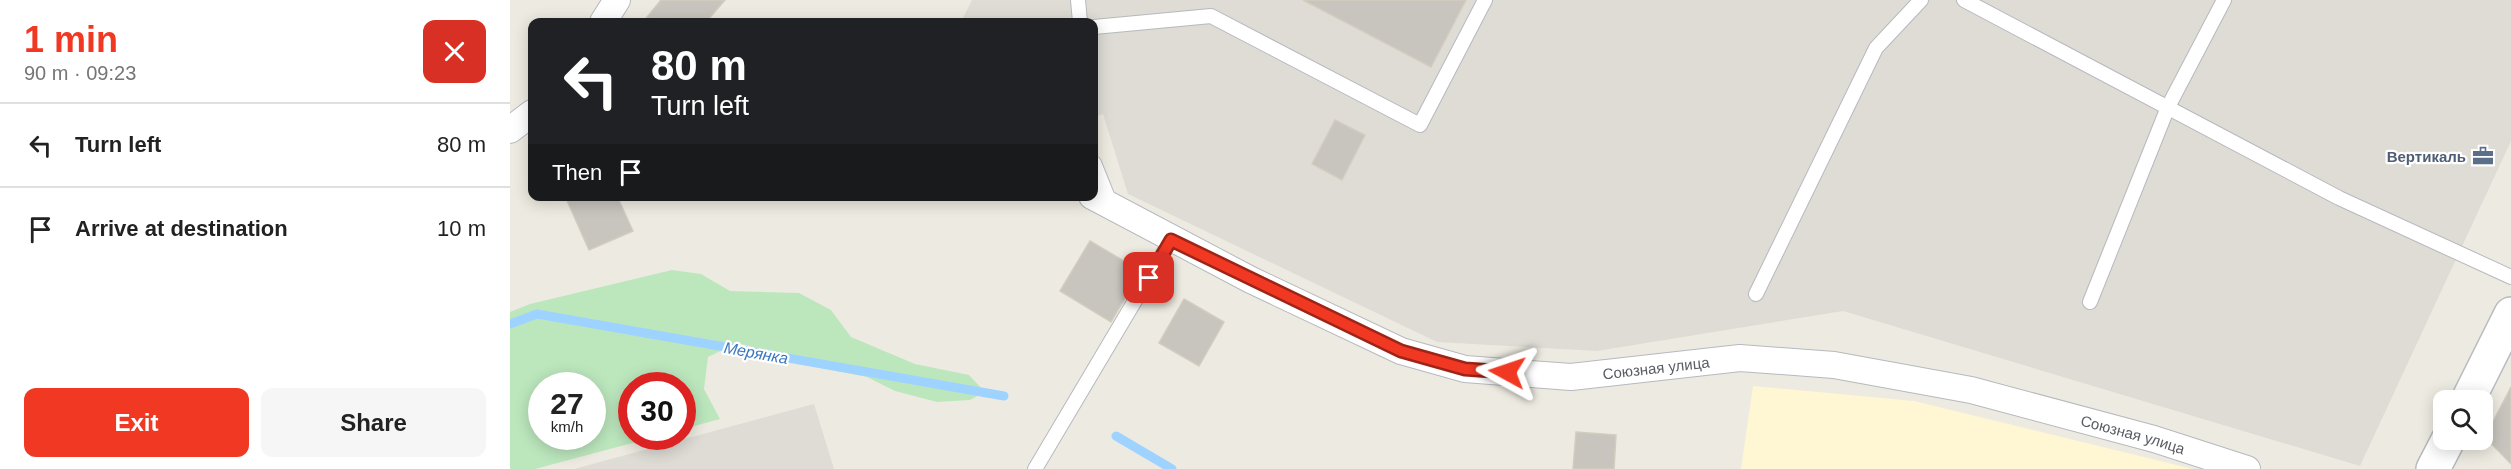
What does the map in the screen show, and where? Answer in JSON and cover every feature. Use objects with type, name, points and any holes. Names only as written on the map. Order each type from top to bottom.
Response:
[{"type":"street","points":[[606,18],[617,0]]},
{"type":"street","points":[[510,130],[528,116]]},
{"type":"street","name":"Союзная улица","points":[[1102,202],[1171,240],[1401,351],[1465,369],[1571,377],[1740,358],[1834,365],[1971,390],[2154,439],[2247,469]]},
{"type":"street","points":[[2473,390],[2511,314]]},
{"type":"street","points":[[2433,469],[2443,450]]},
{"type":"lane","points":[[1078,0],[1080,18]]},
{"type":"lane","points":[[1098,27],[1211,16],[1420,125],[1485,0]]},
{"type":"lane","points":[[1756,294],[1876,48],[1922,0]]},
{"type":"lane","points":[[1964,0],[2339,198],[2511,277]]},
{"type":"lane","points":[[2090,302],[2168,107],[2224,0]]},
{"type":"lane","points":[[1098,182],[1102,202]]},
{"type":"lane","points":[[1035,469],[1171,240]]},
{"type":"shaded area","points":[[972,0],[2511,0],[2511,141],[2360,466],[1843,311],[1597,351],[1437,342],[1128,194],[1103,114],[1098,116],[1098,18],[963,18]]},
{"type":"shaded area","points":[[1753,386],[1914,401],[2193,469],[1741,469]]},
{"type":"shaded area","points":[[814,404],[834,469],[574,469],[644,450],[696,450],[696,436]]},
{"type":"green space","points":[[672,270],[701,274],[730,291],[799,293],[831,310],[851,337],[915,364],[969,375],[985,392],[970,400],[937,402],[895,391],[867,377],[801,364],[769,351],[737,343],[708,357],[704,389],[720,419],[696,425],[696,372],[618,372],[618,447],[535,469],[510,469],[510,312],[530,304]]},
{"type":"building","points":[[661,0],[725,0],[709,18],[646,18]]},
{"type":"building","points":[[1303,0],[1466,0],[1431,67]]},
{"type":"building","points":[[1335,120],[1365,135],[1342,180],[1312,164]]},
{"type":"building","points":[[567,201],[619,201],[633,231],[589,250]]},
{"type":"building","points":[[1090,241],[1141,271],[1111,322],[1060,291]]},
{"type":"building","points":[[1184,299],[1224,322],[1199,366],[1159,343]]},
{"type":"building","points":[[2511,387],[2511,464],[2493,445],[2493,422]]},
{"type":"building","points":[[1576,432],[1616,435],[1614,469],[1573,469]]},
{"type":"waterway","name":"Мерянка","points":[[510,324],[537,314],[1004,396]]},
{"type":"waterway","name":"Мерянка","points":[[1116,436],[1172,469]]},
{"type":"place","name":"Вертикаль","points":[[2483,156]]},
{"type":"route","points":[[1149,278],[1171,240],[1401,351],[1465,369],[1507,372]]}]
